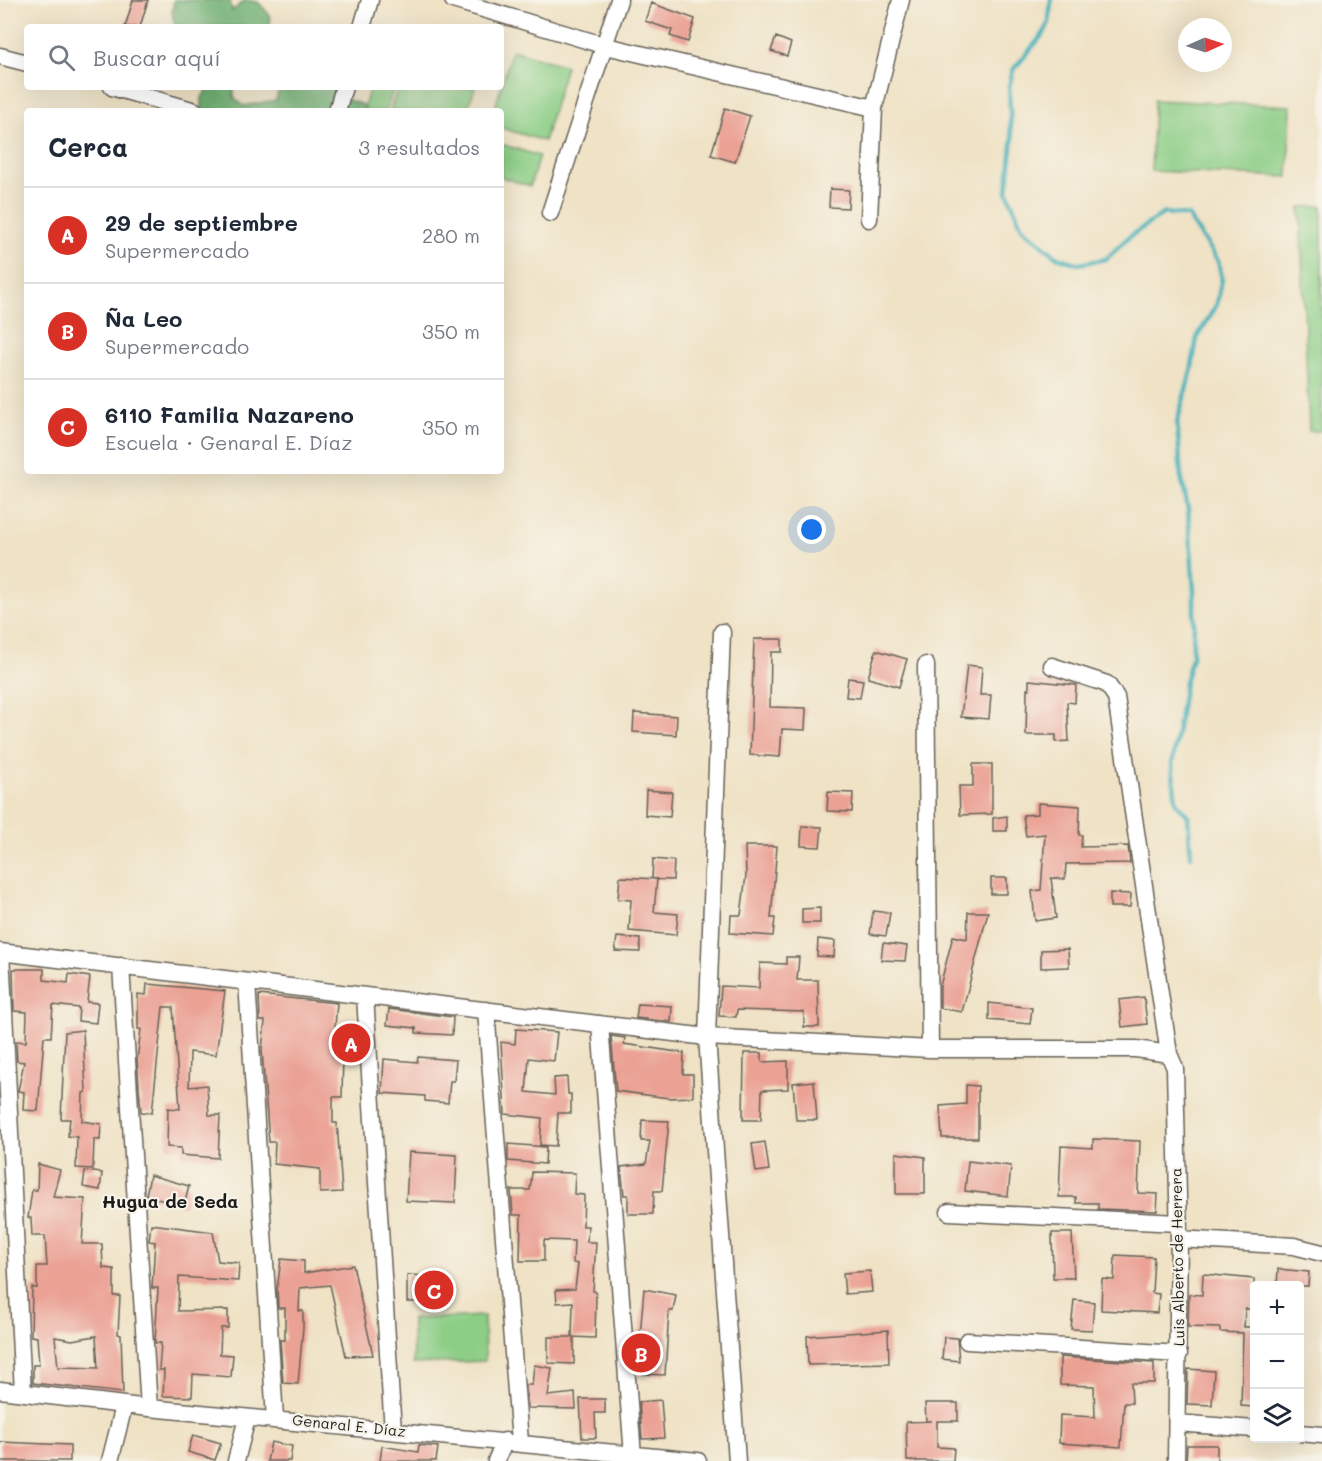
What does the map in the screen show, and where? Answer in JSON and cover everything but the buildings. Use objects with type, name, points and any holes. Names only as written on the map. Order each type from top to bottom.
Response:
[{"type":"street","points":[[363,24],[370,0]]},
{"type":"street","points":[[453,0],[606,46],[874,108]]},
{"type":"street","points":[[550,213],[606,46],[619,0]]},
{"type":"street","points":[[869,219],[874,108],[902,0]]},
{"type":"street","points":[[0,56],[24,62]]},
{"type":"street","points":[[122,90],[185,108]]},
{"type":"street","points":[[338,108],[343,90]]},
{"type":"street","points":[[722,632],[707,1037],[737,1461]]},
{"type":"street","points":[[926,665],[930,1048]]},
{"type":"street","name":"Luis Alberto de Herrera","points":[[1052,666],[1107,684],[1116,697],[1169,1054],[1175,1068],[1179,1231],[1176,1461]]},
{"type":"street","points":[[23,1393],[0,952],[707,1037],[930,1048],[1136,1049],[1169,1054]]},
{"type":"street","points":[[121,966],[149,1408]]},
{"type":"street","points":[[247,982],[275,1419]]},
{"type":"street","points":[[365,996],[393,1431]]},
{"type":"street","points":[[486,1010],[512,1442],[496,1461]]},
{"type":"street","points":[[600,1024],[633,1456]]},
{"type":"street","points":[[949,1212],[1179,1231],[1294,1246],[1322,1253]]},
{"type":"street","points":[[967,1341],[1179,1354]]},
{"type":"street","name":"Genaral E. Díaz","points":[[0,1390],[124,1406],[698,1461]]},
{"type":"street","points":[[110,1461],[124,1406]]},
{"type":"street","points":[[236,1461],[247,1418]]},
{"type":"street","points":[[1177,1424],[1250,1429]]},
{"type":"street","points":[[1304,1433],[1322,1434]]},
{"type":"green space","points":[[174,0],[230,0],[232,11],[245,0],[258,2],[268,13],[270,23],[174,24],[172,12]]},
{"type":"green space","points":[[512,50],[566,66],[544,141],[504,129],[504,108],[495,108],[500,90],[504,90],[504,77]]},
{"type":"green space","points":[[206,90],[234,90],[234,97],[243,106],[276,100],[278,90],[335,90],[341,97],[365,106],[365,108],[202,108],[202,98]]},
{"type":"green space","points":[[369,90],[393,90],[387,108],[364,108]]},
{"type":"green space","points":[[397,90],[474,90],[468,108],[391,108]]},
{"type":"green space","points":[[1154,100],[1291,106],[1288,177],[1151,171]]},
{"type":"green space","points":[[504,145],[539,156],[530,186],[504,178]]},
{"type":"green space","points":[[1322,206],[1322,431],[1309,431],[1300,207]]},
{"type":"green space","points":[[484,1316],[485,1361],[413,1364],[412,1319]]},
{"type":"waterway","points":[[1051,0],[1049,22],[1044,33],[1013,70],[1009,87],[1013,137],[1007,191],[1022,228],[1057,257],[1079,264],[1106,259],[1129,237],[1164,213],[1188,216],[1218,261],[1222,278],[1217,304],[1197,338],[1191,372],[1177,422],[1181,476],[1188,509],[1194,590],[1194,627],[1192,657],[1185,682],[1172,765],[1176,802],[1188,816],[1191,856]]},
{"type":"place","name":"29 de septiembre","points":[[351,1043]]},
{"type":"place","name":"6110 Familia Nazareno","points":[[434,1290]]},
{"type":"place","name":"Ña Leo","points":[[641,1353]]},
{"type":"district","name":"Hugua de Seda","points":[[170,1202]]}]
